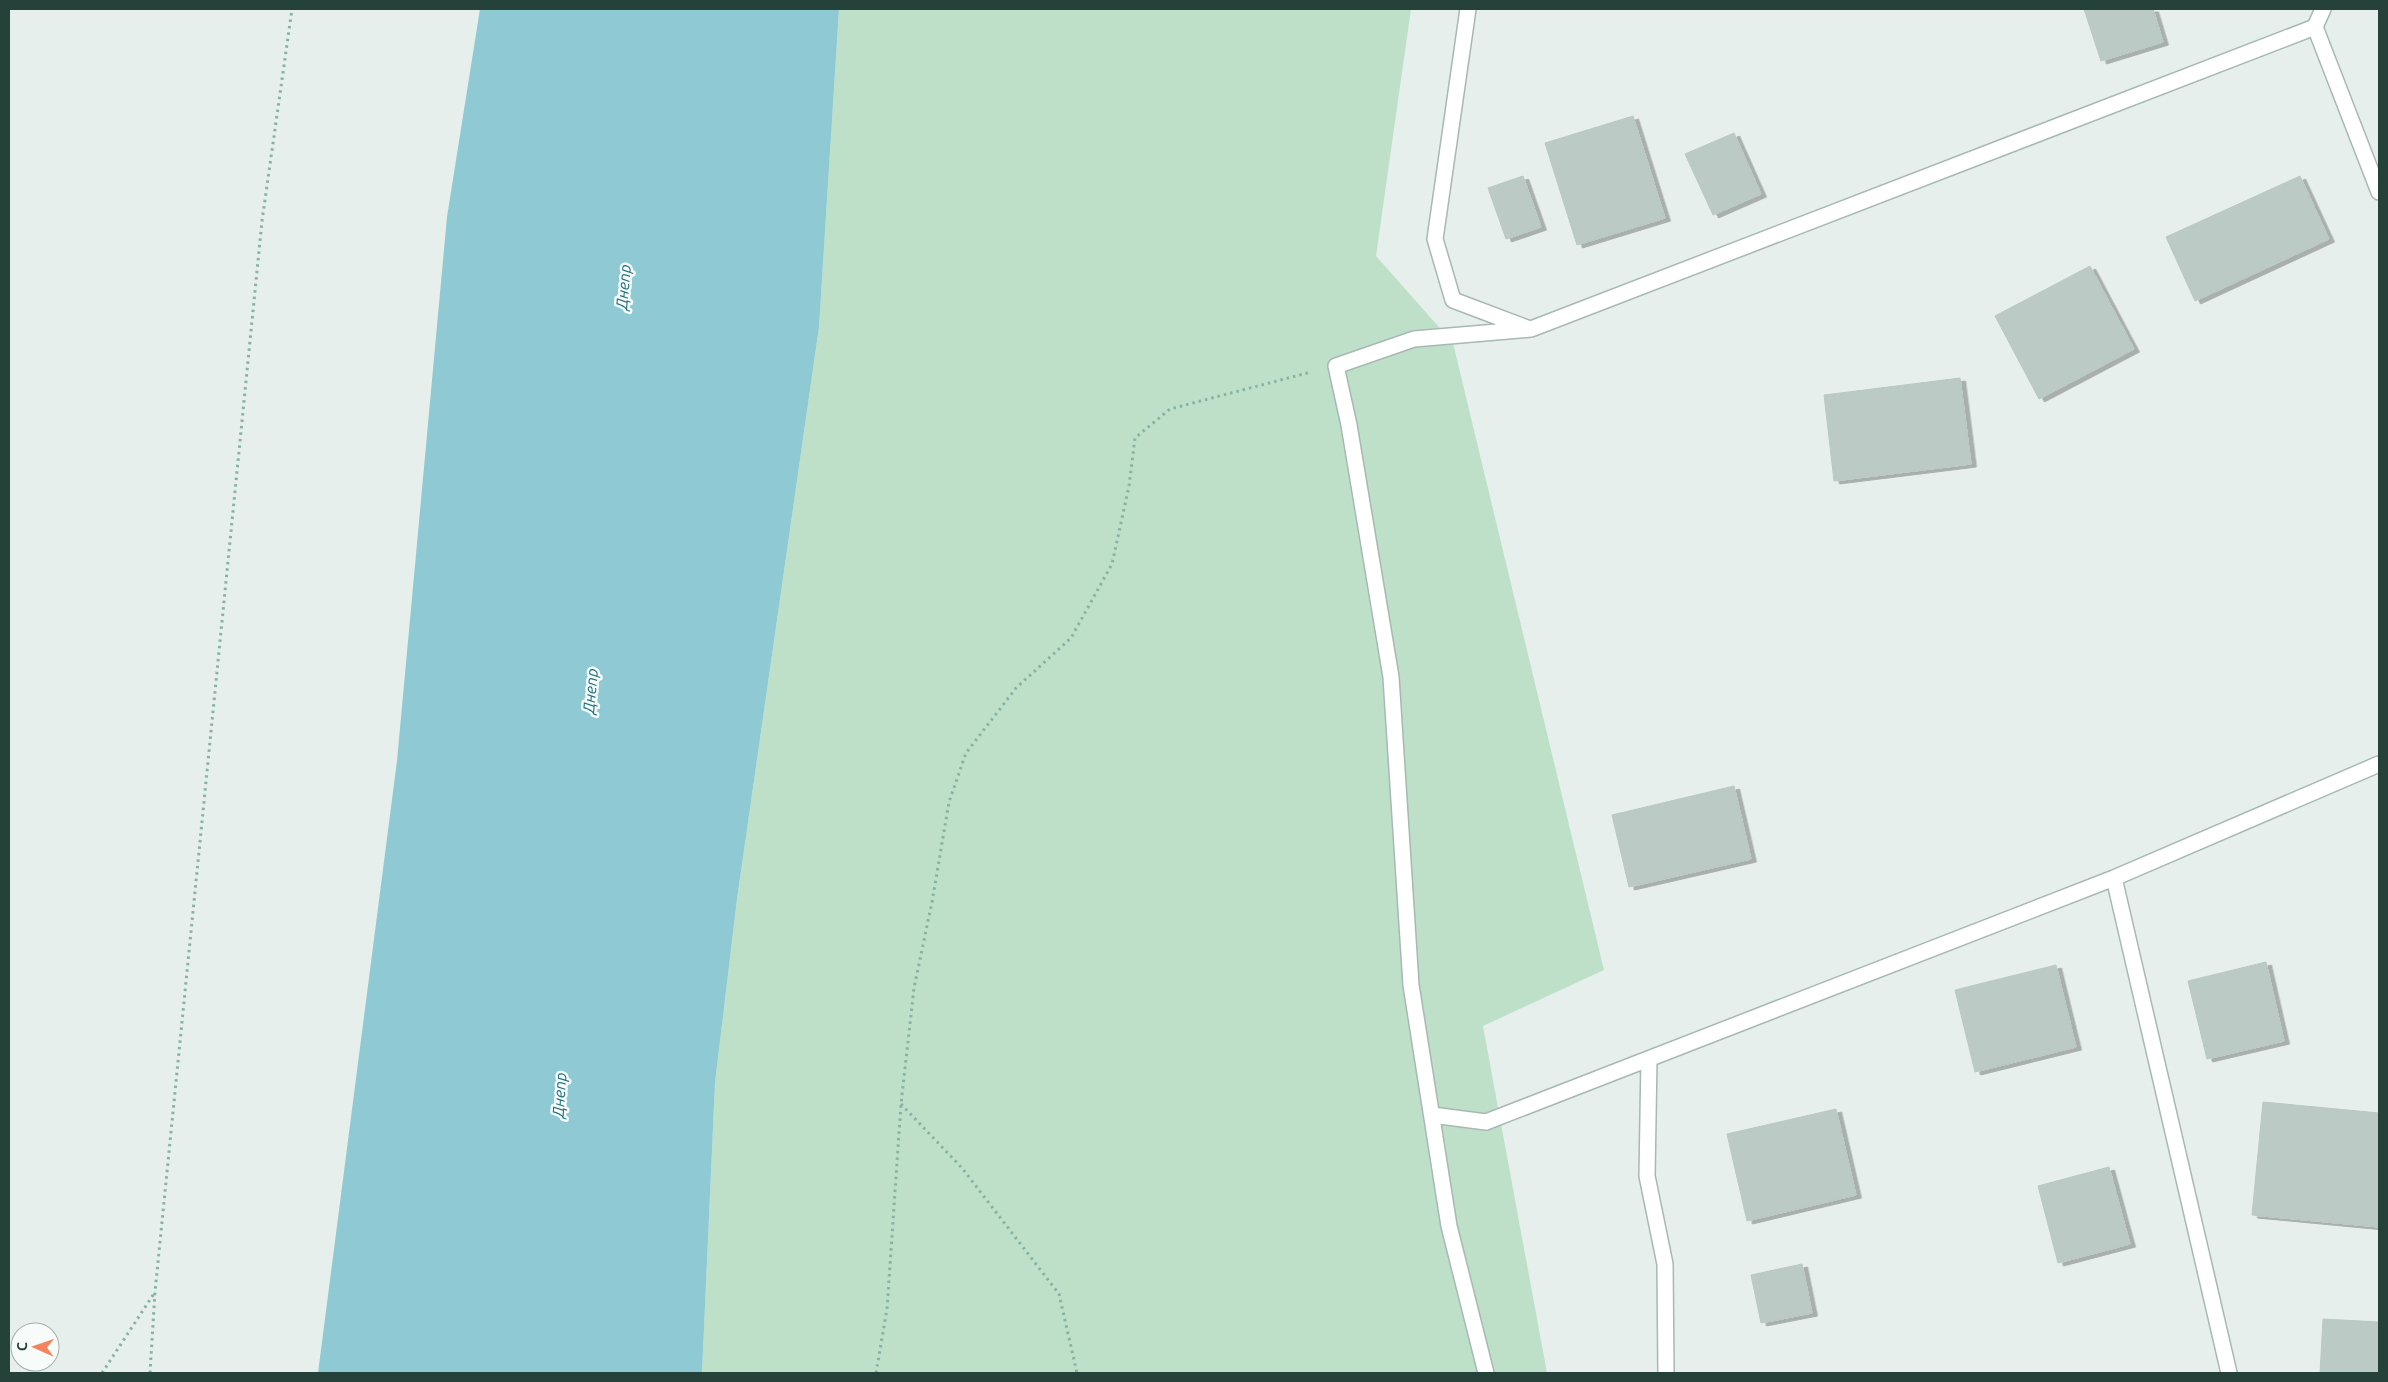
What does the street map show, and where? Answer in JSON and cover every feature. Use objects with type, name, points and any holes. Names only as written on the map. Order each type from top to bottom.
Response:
[{"type":"street","points":[[1468,9],[1435,239],[1453,300],[1531,329]]},
{"type":"street","points":[[1486,1373],[1449,1226],[1411,985],[1391,677],[1349,425],[1336,366],[1414,339],[1531,329],[2314,28],[2323,9]]},
{"type":"street","points":[[2314,28],[2379,192]]},
{"type":"street","points":[[1432,1115],[1486,1122],[2114,878],[2379,764]]},
{"type":"street","points":[[2114,878],[2229,1373]]},
{"type":"street","points":[[1649,1059],[1647,1176],[1666,1264],[1666,1373]]},
{"type":"path","points":[[150,1373],[155,1292],[262,221],[292,9]]},
{"type":"path","points":[[876,1373],[887,1309],[901,1104],[914,988],[932,902],[949,802],[966,753],[1016,688],[1071,638],[1112,564],[1130,486],[1135,438],[1170,409],[1336,366]]},
{"type":"path","points":[[901,1104],[962,1168],[1059,1294],[1077,1373]]},
{"type":"path","points":[[102,1373],[155,1292]]},
{"type":"green space","points":[[839,9],[1411,9],[1376,256],[1453,343],[1604,970],[1483,1026],[1547,1373],[702,1373],[715,1083],[737,899],[819,327]]},
{"type":"water","name":"Днепр","points":[[480,9],[839,9],[819,327],[737,899],[715,1083],[702,1373],[318,1373],[397,761],[447,217]]},
{"type":"building","points":[[2084,9],[2153,9],[2163,42],[2101,61]]},
{"type":"building","points":[[1633,116],[1665,218],[1577,245],[1545,143]]},
{"type":"building","points":[[1734,133],[1761,194],[1713,215],[1685,154]]},
{"type":"building","points":[[1523,176],[1541,227],[1506,239],[1488,188]]},
{"type":"building","points":[[2300,176],[2329,239],[2195,301],[2166,237]]},
{"type":"building","points":[[2090,266],[2134,349],[2039,399],[1995,316]]},
{"type":"building","points":[[1960,378],[1971,464],[1834,481],[1824,395]]},
{"type":"building","points":[[1734,786],[1751,859],[1629,887],[1612,815]]},
{"type":"building","points":[[2266,962],[2284,1041],[2207,1059],[2188,981]]},
{"type":"building","points":[[2056,965],[2076,1047],[1975,1072],[1955,990]]},
{"type":"building","points":[[2263,1102],[2379,1113],[2379,1227],[2252,1215]]},
{"type":"building","points":[[1836,1109],[1856,1195],[1747,1221],[1727,1134]]},
{"type":"building","points":[[2109,1167],[2130,1244],[2058,1263],[2038,1186]]},
{"type":"building","points":[[1802,1264],[1812,1313],[1761,1323],[1751,1275]]},
{"type":"building","points":[[2323,1319],[2379,1322],[2379,1373],[2320,1373]]}]
